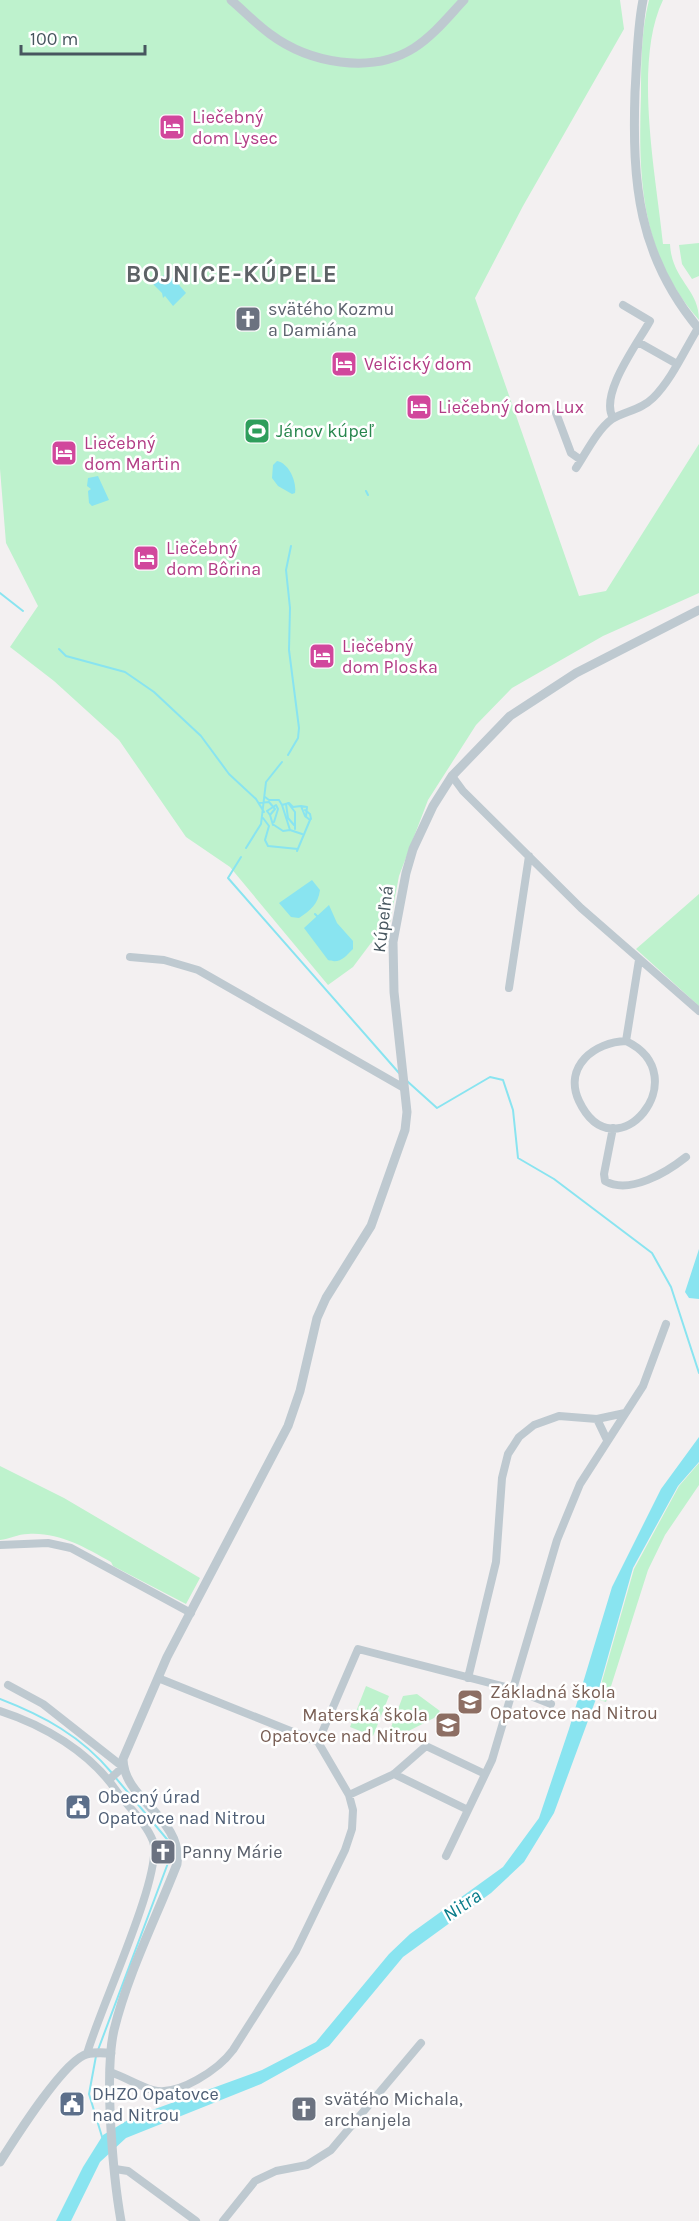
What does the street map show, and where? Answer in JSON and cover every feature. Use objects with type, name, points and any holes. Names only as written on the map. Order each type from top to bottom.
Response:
[{"type":"street","points":[[231,0],[270,34],[296,49],[316,57],[353,63],[381,60],[412,49],[435,32],[464,0]]},
{"type":"street","points":[[576,468],[613,418],[633,412],[651,400],[663,386],[698,328],[665,281],[646,237],[640,211],[633,139],[638,23],[643,0]]},
{"type":"street","points":[[613,418],[610,412],[610,394],[650,321],[623,305]]},
{"type":"street","points":[[638,342],[677,364]]},
{"type":"street","points":[[556,413],[570,453],[581,460]]},
{"type":"street","name":"Kúpeľná","points":[[117,1774],[158,1678],[288,1426],[300,1391],[317,1318],[326,1298],[371,1226],[405,1130],[404,1088],[394,992],[393,942],[398,906],[413,849],[444,786],[510,716],[542,693],[699,610]]},
{"type":"street","points":[[452,776],[464,791],[581,908],[699,1011]]},
{"type":"street","points":[[509,988],[529,856]]},
{"type":"street","points":[[130,957],[164,960],[198,970],[404,1088]]},
{"type":"street","points":[[626,1041],[639,960]]},
{"type":"street","points":[[626,1041],[642,1047],[655,1059],[662,1074],[663,1091],[657,1107],[645,1120],[630,1127],[613,1128],[597,1122],[584,1111],[577,1095],[576,1078],[582,1062],[593,1049],[609,1042],[626,1041]]},
{"type":"street","points":[[613,1128],[604,1174],[605,1181],[612,1185],[654,1177],[686,1156]]},
{"type":"street","points":[[446,1856],[485,1774],[557,1540],[580,1484],[643,1386],[666,1324]]},
{"type":"street","points":[[468,1678],[496,1562],[502,1478],[508,1454],[519,1437],[534,1425],[559,1416],[597,1419],[626,1413]]},
{"type":"street","points":[[597,1419],[607,1440]]},
{"type":"street","points":[[0,1545],[48,1543],[71,1548],[191,1613]]},
{"type":"street","points":[[318,1742],[358,1649],[513,1689],[551,1704]]},
{"type":"street","points":[[110,2072],[152,2090],[164,2092],[207,2075],[224,2062],[296,1951],[345,1850],[352,1829],[353,1810],[349,1795],[318,1742],[158,1678]]},
{"type":"street","points":[[8,1685],[43,1704],[117,1774],[152,1840],[155,1853],[142,1903],[89,2053]]},
{"type":"street","points":[[0,1711],[48,1731],[129,1781],[168,1827],[178,1851],[177,1864],[123,2003],[108,2053],[120,2220]]},
{"type":"street","points":[[349,1795],[394,1774],[426,1746],[485,1774]]},
{"type":"street","points":[[394,1774],[468,1810]]},
{"type":"street","points":[[223,2221],[255,2181],[276,2171],[307,2165],[330,2150],[421,2043]]},
{"type":"street","points":[[0,2162],[56,2083],[75,2061],[89,2053],[108,2053]]},
{"type":"street","points":[[116,2169],[128,2171],[196,2221]]},
{"type":"green space","points":[[0,0],[620,0],[624,29],[523,206],[475,298],[579,596],[606,591],[699,444],[699,593],[603,636],[512,688],[476,725],[428,800],[399,876],[388,933],[371,943],[353,967],[328,985],[230,867],[186,837],[119,740],[54,681],[10,647],[38,606],[6,543],[0,469]]},
{"type":"green space","points":[[649,0],[663,0],[654,25],[649,55],[648,86],[652,153],[663,244],[670,244],[675,267],[695,300],[699,320],[680,295],[665,269],[654,242],[647,215],[640,127],[642,48]]},
{"type":"green space","points":[[699,243],[699,276],[692,279],[682,264],[679,245]]},
{"type":"green space","points":[[699,894],[699,1006],[636,949]]},
{"type":"green space","points":[[699,1463],[699,1485],[665,1535],[648,1570],[606,1702],[597,1699],[634,1569],[679,1486]]},
{"type":"green space","points":[[0,1466],[64,1498],[200,1578],[186,1604],[113,1566],[111,1562],[91,1551],[61,1538],[28,1534],[0,1540]]},
{"type":"green space","points":[[366,1686],[389,1696],[373,1736],[350,1727]]},
{"type":"green space","points":[[417,1694],[440,1711],[434,1718],[385,1743],[403,1696]]},
{"type":"water","points":[[168,272],[186,293],[173,306],[165,296],[163,298],[162,293],[153,284]]},
{"type":"water","name":"Jánov kúpeľ","points":[[257,419],[267,437],[258,443],[247,425]]},
{"type":"water","points":[[277,461],[285,465],[291,474],[295,484],[295,493],[292,494],[278,486],[272,478],[273,465]]},
{"type":"water","points":[[98,476],[109,500],[92,506],[89,503],[88,491],[91,489],[87,486],[88,478]]},
{"type":"water","points":[[312,880],[320,890],[316,903],[299,918],[291,917],[279,903]]},
{"type":"water","points":[[329,905],[337,923],[353,941],[353,949],[342,959],[336,961],[328,960],[304,928]]},
{"type":"water","points":[[699,1249],[699,1299],[689,1298],[685,1292]]},
{"type":"water","name":"Nitra","points":[[699,1437],[699,1462],[678,1486],[633,1568],[596,1699],[554,1813],[524,1862],[491,1893],[403,1957],[329,2046],[261,2084],[126,2138],[100,2162],[71,2221],[56,2221],[83,2167],[103,2135],[133,2117],[262,2070],[316,2042],[389,1954],[410,1934],[503,1867],[539,1818],[612,1587],[661,1489]]},
{"type":"waterway","points":[[366,491],[368,495]]},
{"type":"waterway","points":[[288,755],[298,738],[299,728],[289,650],[290,608],[286,570],[291,546]]},
{"type":"waterway","points":[[0,593],[23,611]]},
{"type":"waterway","points":[[59,649],[66,656],[125,672],[154,692],[201,736],[229,774],[256,799],[264,812]]},
{"type":"waterway","points":[[246,848],[261,824],[266,782],[282,762]]},
{"type":"waterway","points":[[265,797],[269,800],[279,800],[282,805],[289,803],[293,807],[301,806],[305,816],[310,820],[297,851]]},
{"type":"waterway","points":[[259,803],[269,802],[275,809],[270,815],[273,825]]},
{"type":"waterway","points":[[288,803],[295,812],[295,829]]},
{"type":"waterway","points":[[286,804],[288,818],[294,825]]},
{"type":"waterway","points":[[270,815],[267,811],[276,805],[278,809],[274,822]]},
{"type":"waterway","points":[[282,805],[290,830],[302,834]]},
{"type":"waterway","points":[[301,806],[307,807],[306,817]]},
{"type":"waterway","points":[[305,810],[310,814],[311,819]]},
{"type":"waterway","points":[[263,818],[269,826],[265,840],[268,846],[298,849]]},
{"type":"waterway","points":[[274,825],[283,831],[290,830]]},
{"type":"waterway","points":[[241,857],[228,878],[399,1073]]},
{"type":"waterway","points":[[315,914],[318,917]]},
{"type":"waterway","points":[[407,1081],[437,1108],[490,1077],[503,1080],[513,1110],[518,1158],[554,1179],[652,1253],[671,1287],[699,1373]]},
{"type":"waterway","points":[[0,1699],[47,1720],[75,1738],[112,1773]]},
{"type":"waterway","points":[[98,2050],[171,1855],[171,1844],[115,1777]]},
{"type":"waterway","points":[[96,2056],[89,2094],[103,2140]]},
{"type":"place","name":"Liečebný dom Lysec","points":[[172,127]]},
{"type":"place","name":"svätého Kozmu a Damiána","points":[[248,319]]},
{"type":"place","name":"Velčický dom","points":[[344,364]]},
{"type":"place","name":"Liečebný dom Lux","points":[[419,407]]},
{"type":"place","name":"Jánov kúpeľ","points":[[257,431]]},
{"type":"place","name":"Liečebný dom Martin","points":[[64,453]]},
{"type":"place","name":"Liečebný dom Bôrina","points":[[146,558]]},
{"type":"place","name":"Liečebný dom Ploska","points":[[322,656]]},
{"type":"place","name":"Základná škola Opatovce nad Nitrou","points":[[470,1702]]},
{"type":"place","name":"Materská škola Opatovce nad Nitrou","points":[[448,1725]]},
{"type":"place","name":"Obecný úrad Opatovce nad Nitrou","points":[[78,1807]]},
{"type":"place","name":"Panny Márie","points":[[163,1852]]},
{"type":"place","name":"DHZO Opatovce nad Nitrou","points":[[72,2104]]},
{"type":"place","name":"svätého Michala, archanjela","points":[[304,2109]]},
{"type":"district","name":"BOJNICE-KÚPELE","points":[[232,274]]}]
